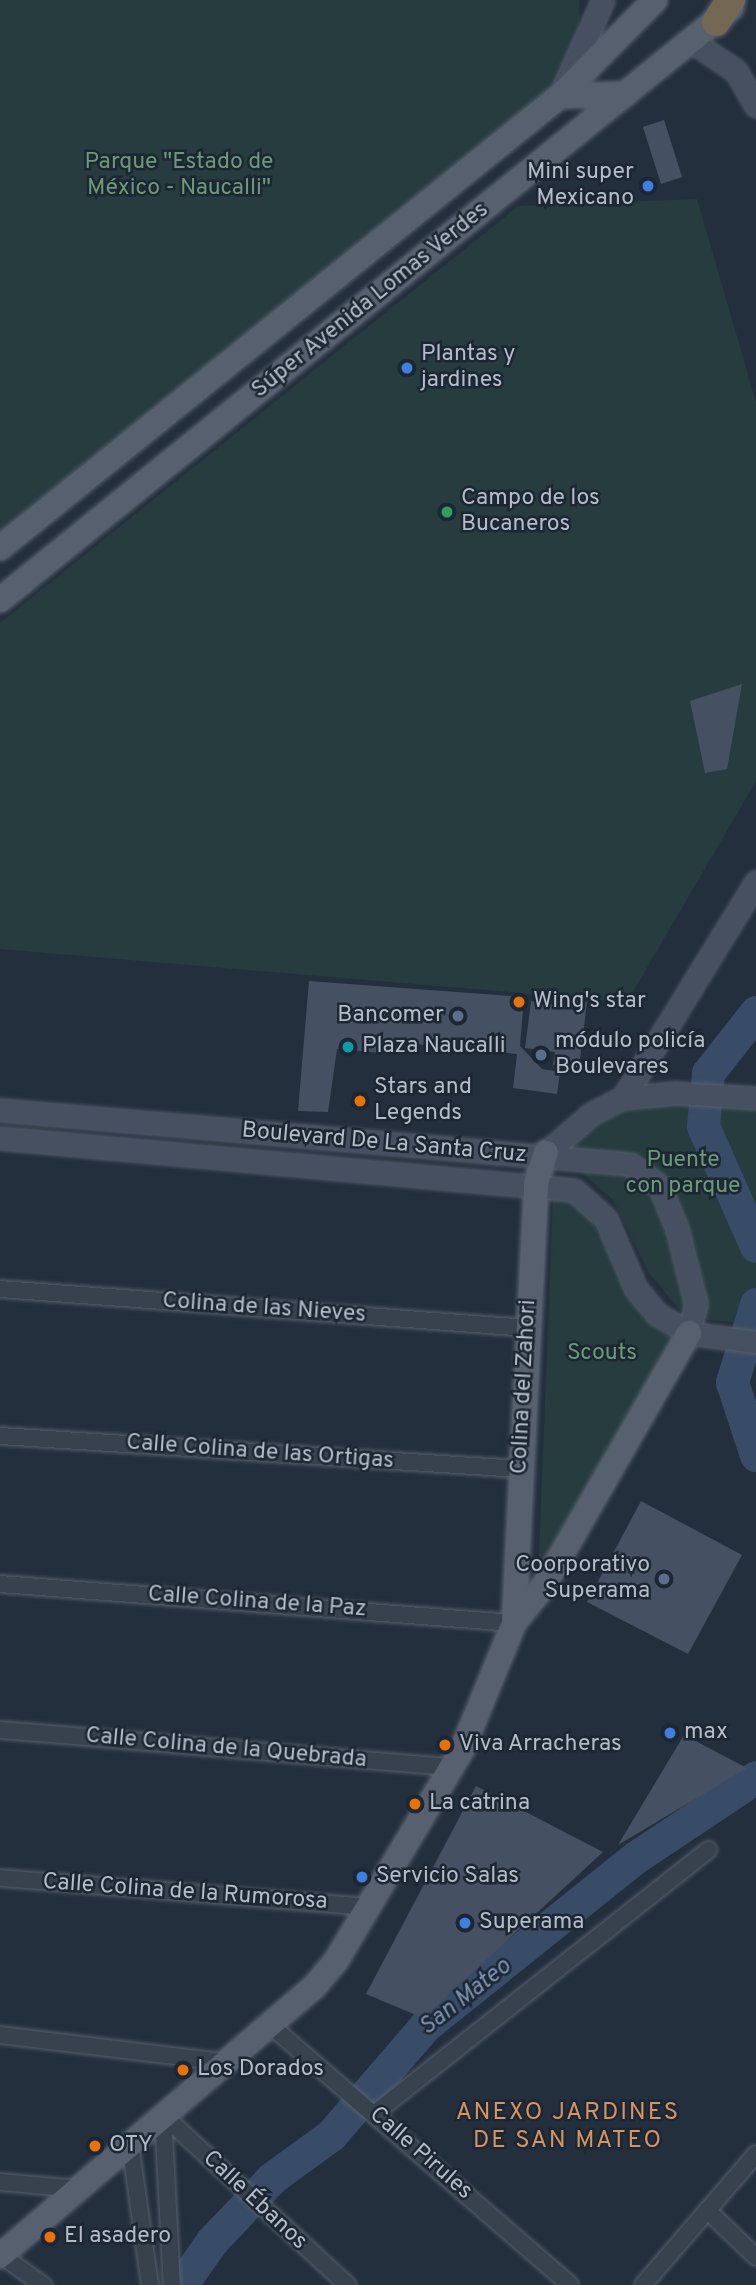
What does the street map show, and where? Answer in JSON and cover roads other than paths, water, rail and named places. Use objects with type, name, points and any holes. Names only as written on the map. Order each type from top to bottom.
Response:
[{"type":"main road","points":[[603,0],[560,96],[626,94]]},
{"type":"main road","name":"Súper Avenida Lomas Verdes","points":[[0,548],[560,96],[655,0]]},
{"type":"main road","name":"Súper Avenida Lomas Verdes","points":[[0,600],[626,94],[723,11],[741,0]]},
{"type":"main road","points":[[690,40],[736,71],[756,106]]},
{"type":"main road","points":[[623,1098],[756,882]]},
{"type":"main road","name":"Boulevard De La Santa Cruz","points":[[545,1153],[591,1114],[623,1098],[676,1093],[756,1098]]},
{"type":"main road","name":"Boulevard De La Santa Cruz","points":[[0,1110],[545,1153],[630,1164],[660,1187],[693,1287],[701,1336]]},
{"type":"main road","name":"Boulevard De La Santa Cruz","points":[[0,1138],[536,1184],[574,1190],[590,1200],[614,1232],[636,1289],[657,1314],[701,1336],[756,1342]]},
{"type":"main road","name":"Colina del Zahori","points":[[514,1623],[536,1184],[545,1153]]},
{"type":"main road","points":[[1,2255],[314,1987],[371,1907],[453,1767],[514,1623],[543,1587],[701,1336]]},
{"type":"street","name":"Colina de las Nieves","points":[[0,1289],[528,1328]]},
{"type":"street","name":"Calle Colina de las Ortigas","points":[[0,1436],[520,1469]]},
{"type":"street","name":"Calle Colina de la Paz","points":[[0,1584],[514,1623]]},
{"type":"street","name":"Calle Colina de la Quebrada","points":[[0,1730],[453,1767]]},
{"type":"street","points":[[369,2110],[708,1850]]},
{"type":"street","name":"Calle Colina de la Rumorosa","points":[[0,1878],[371,1907]]},
{"type":"street","name":"Calle Pirules","points":[[269,2024],[570,2285]]},
{"type":"street","points":[[0,2035],[224,2062]]},
{"type":"street","points":[[163,2115],[171,2284]]},
{"type":"street","name":"Calle Ébanos","points":[[163,2115],[235,2186],[346,2285]]},
{"type":"street","points":[[130,2143],[150,2285]]},
{"type":"street","points":[[643,2285],[756,2154]]},
{"type":"street","points":[[0,2182],[80,2189]]},
{"type":"street","points":[[707,2210],[756,2257]]},
{"type":"street","points":[[1,2255],[43,2285]]},
{"type":"waterway","points":[[756,1012],[708,1073],[703,1126],[756,1246]]},
{"type":"waterway","points":[[756,1304],[732,1382],[756,1455]]},
{"type":"waterway","name":"San Mateo","points":[[181,2285],[212,2241],[272,2178],[331,2135],[425,2026],[636,1857],[756,1777]]},
{"type":"place","name":"Mini super Mexicano","points":[[648,186]]},
{"type":"place","name":"Plantas y jardines","points":[[407,368]]},
{"type":"place","name":"Campo de los Bucaneros","points":[[447,512]]},
{"type":"place","name":"Wing's star","points":[[519,1002]]},
{"type":"place","name":"Bancomer","points":[[458,1016]]},
{"type":"place","name":"Plaza Naucalli","points":[[348,1047]]},
{"type":"place","name":"módulo policía Boulevares","points":[[541,1055]]},
{"type":"place","name":"Stars and Legends","points":[[360,1101]]},
{"type":"place","name":"Coorporativo Superama","points":[[664,1579]]},
{"type":"place","name":"max","points":[[670,1733]]},
{"type":"place","name":"Viva Arracheras","points":[[445,1745]]},
{"type":"place","name":"La catrina","points":[[415,1804]]},
{"type":"place","name":"Servicio Salas","points":[[362,1877]]},
{"type":"place","name":"Superama","points":[[465,1923]]},
{"type":"place","name":"Los Dorados","points":[[183,2070]]},
{"type":"place","name":"OTY","points":[[95,2146]]},
{"type":"place","name":"El asadero","points":[[50,2237]]},
{"type":"district","name":"ANEXO JARDINES DE SAN MATEO","points":[[568,2128]]},
{"type":"park label","name":"Parque \"Estado de México - Naucalli\"","points":[[179,176]]},
{"type":"park label","name":"Puente con parque","points":[[683,1174]]},
{"type":"park label","name":"Scouts","points":[[602,1354]]}]
